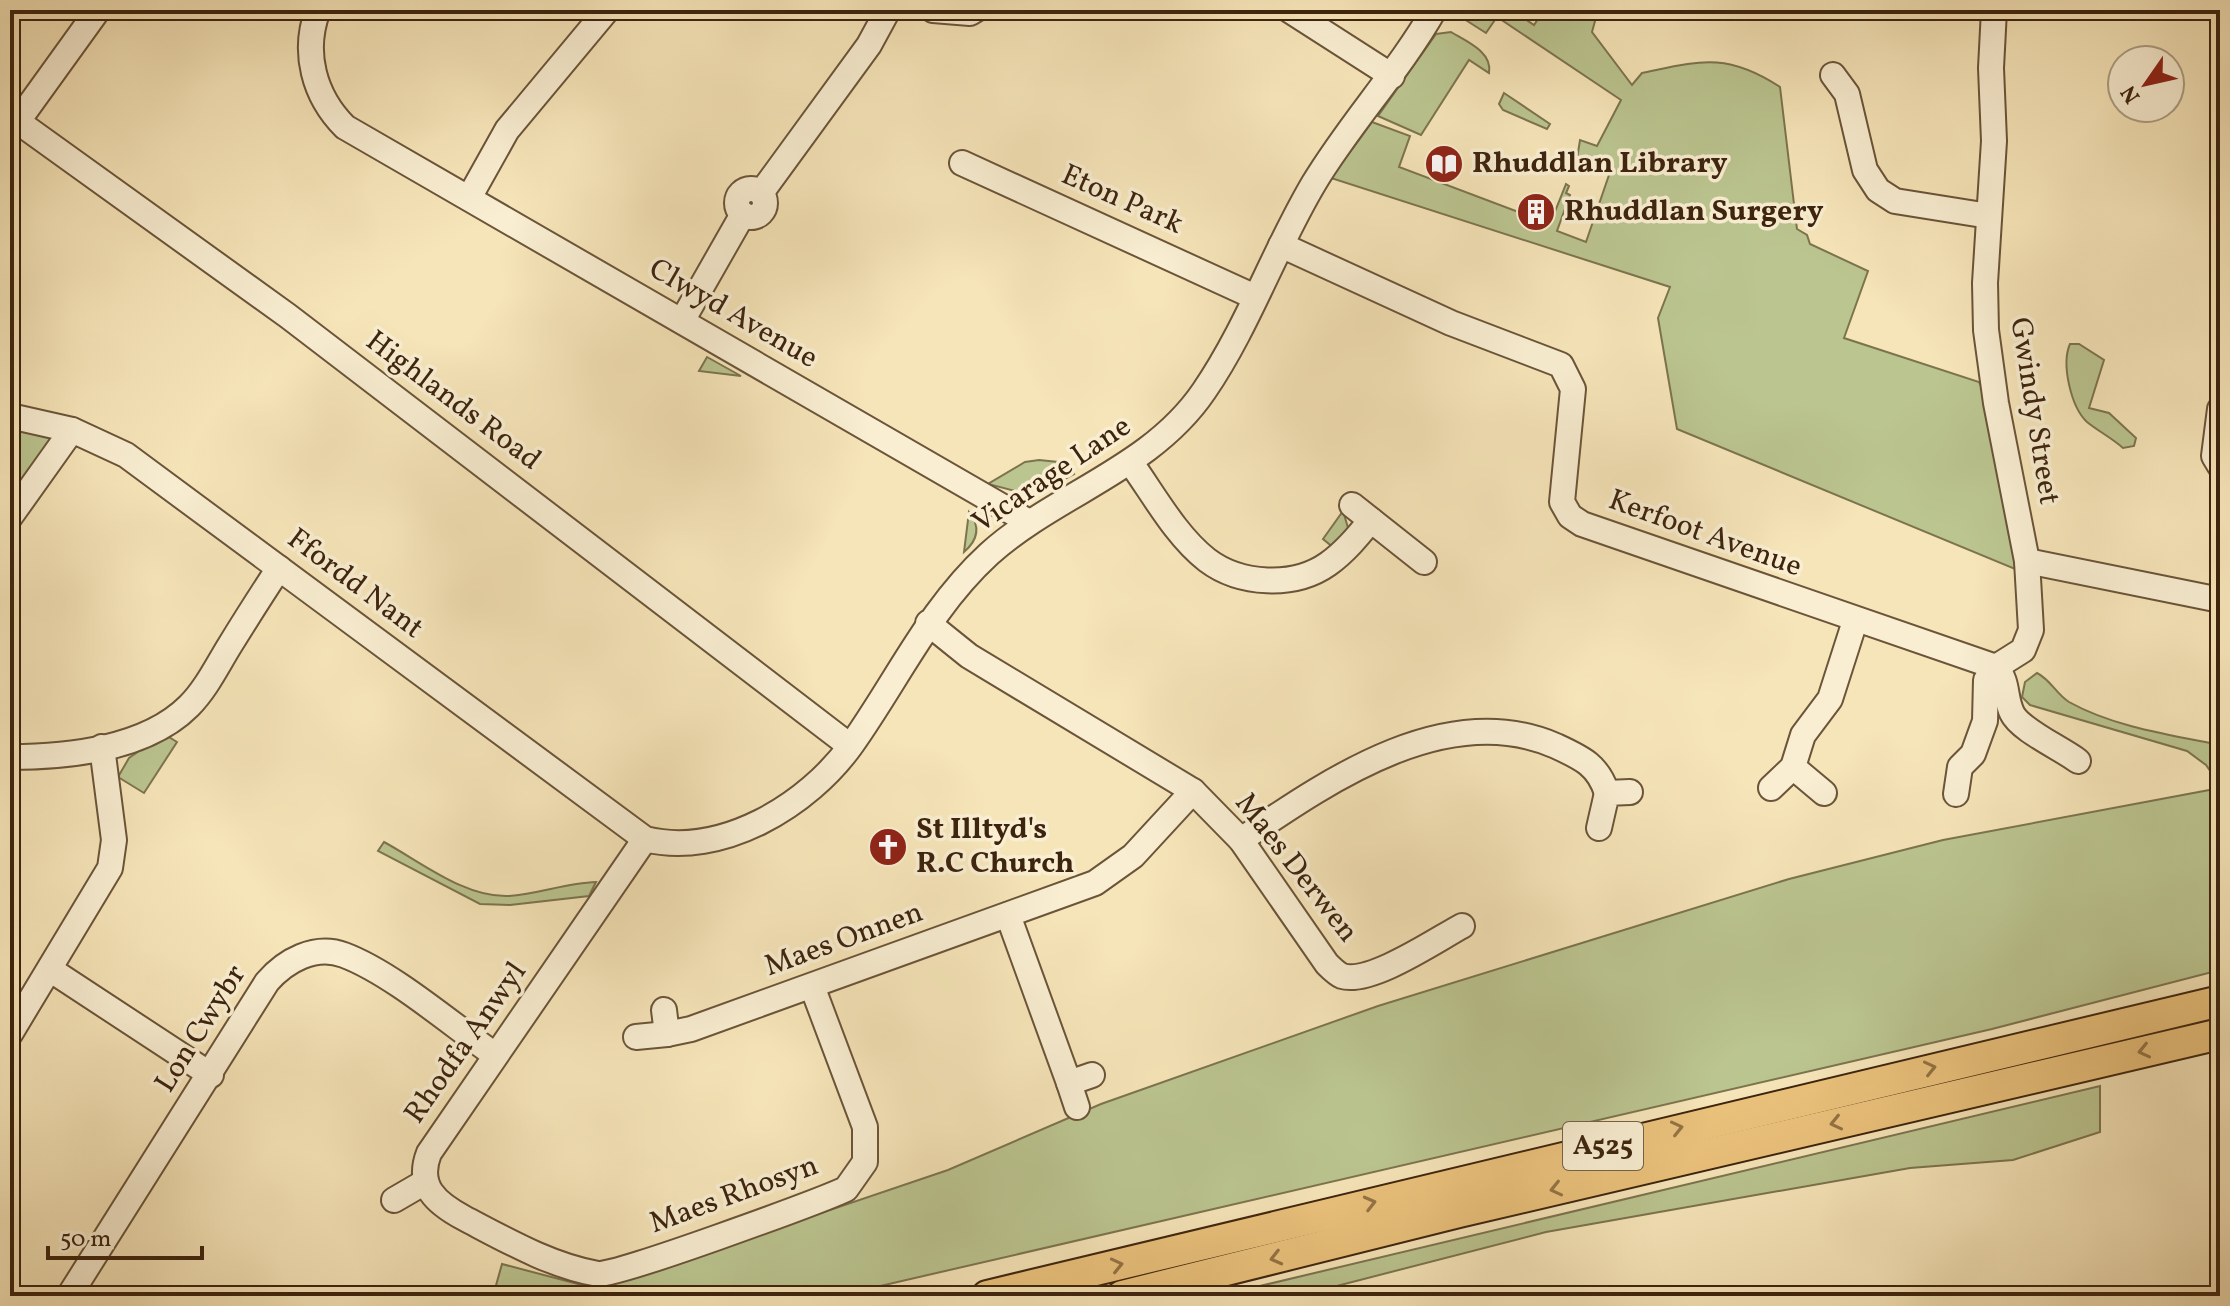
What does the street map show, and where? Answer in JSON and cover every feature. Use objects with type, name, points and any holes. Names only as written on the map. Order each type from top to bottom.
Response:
[{"type":"main road","name":"A525","points":[[987,1296],[2220,1001]]},
{"type":"main road","name":"A525","points":[[1122,1296],[1474,1209],[2220,1034]]},
{"type":"street","points":[[14,119],[98,10]]},
{"type":"street","name":"Clwyd Avenue","points":[[318,10],[310,61],[331,113],[345,127],[404,164],[469,198],[1029,522]]},
{"type":"street","points":[[469,198],[507,130],[607,10]]},
{"type":"street","points":[[682,321],[743,214],[752,217],[761,214],[766,201],[761,193],[869,45],[888,10]]},
{"type":"street","points":[[933,10],[940,13],[975,10]]},
{"type":"street","points":[[1289,10],[1392,76]]},
{"type":"street","name":"Vicarage Lane","points":[[645,839],[670,845],[692,843],[763,821],[813,783],[850,746],[928,623],[957,586],[1029,522],[1131,463],[1179,421],[1205,391],[1314,183],[1392,76],[1434,10]]},
{"type":"street","name":"Gwindy Street","points":[[1994,10],[1991,68],[1994,141],[1986,330],[1996,403],[2027,561],[2031,630],[2023,650],[1996,667]]},
{"type":"street","points":[[1833,75],[1847,94],[1865,170],[1878,190],[1895,201],[1989,216]]},
{"type":"street","name":"Highlands Road","points":[[14,119],[288,316],[850,746]]},
{"type":"street","name":"Eton Park","points":[[962,163],[1255,297]]},
{"type":"street","name":"Kerfoot Avenue","points":[[1281,245],[1451,323],[1561,365],[1573,389],[1562,502],[1570,516],[1582,524],[1855,621],[1996,667]]},
{"type":"street","points":[[2217,461],[2220,409]]},
{"type":"street","name":"Ffordd Nant","points":[[10,416],[72,430],[126,455],[645,839]]},
{"type":"street","points":[[10,517],[72,430]]},
{"type":"street","points":[[1131,463],[1183,534],[1206,559],[1230,574],[1264,580],[1297,578],[1326,566],[1362,513],[1424,562]]},
{"type":"street","points":[[2027,561],[2220,600]]},
{"type":"street","points":[[10,757],[44,757],[102,747],[165,724],[189,707],[211,679],[279,568]]},
{"type":"street","points":[[1771,788],[1793,767],[1803,735],[1830,699],[1855,621]]},
{"type":"street","name":"Maes Derwen","points":[[928,623],[969,656],[1193,791],[1241,840],[1327,964],[1341,976],[1361,977],[1386,967],[1462,926]]},
{"type":"street","points":[[1956,794],[1960,767],[1973,754],[1985,721],[1986,680],[1996,667],[2007,680],[2007,699],[2019,725],[2078,761]]},
{"type":"street","points":[[1241,840],[1329,780],[1362,764],[1468,732],[1489,730],[1519,735],[1573,754],[1597,769],[1619,792],[1599,828]]},
{"type":"street","points":[[10,1034],[110,868],[114,840],[102,747]]},
{"type":"street","points":[[1793,767],[1824,793]]},
{"type":"street","name":"Maes Onnen","points":[[636,1037],[666,1022],[812,986],[1095,883],[1116,871],[1193,791]]},
{"type":"street","name":"Rhodfa Anwyl","points":[[425,1182],[423,1168],[429,1153],[645,839]]},
{"type":"street","points":[[1008,915],[1080,1079],[1077,1107]]},
{"type":"street","name":"Lon Cwybr","points":[[69,1296],[267,982],[283,964],[322,953],[342,954],[495,1055]]},
{"type":"street","points":[[51,970],[211,1075]]},
{"type":"street","name":"Maes Rhosyn","points":[[425,1182],[432,1197],[445,1208],[527,1251],[602,1275],[846,1189],[865,1162],[865,1127],[812,986]]},
{"type":"street","points":[[394,1200],[425,1182]]},
{"type":"green space","points":[[1450,10],[1486,10],[1497,16],[1512,10],[1534,25],[1544,10],[1598,10],[1592,32],[1632,85],[1642,73],[1712,62],[1744,68],[1780,87],[1797,229],[1807,235],[1810,244],[1868,271],[1844,338],[1979,382],[1988,401],[2000,447],[2015,569],[1677,429],[1658,318],[1670,287],[1331,178],[1372,122],[1410,136],[1399,167],[1550,224],[1566,184],[1569,186],[1566,193],[1570,195],[1557,231],[1586,242],[1610,172],[1577,159],[1580,140],[1597,146],[1621,100],[1497,17],[1486,33]]},
{"type":"green space","points":[[1451,32],[1483,53],[1489,73],[1469,60],[1421,135],[1378,116],[1436,34]]},
{"type":"green space","points":[[1504,93],[1550,124],[1547,129],[1503,110],[1499,104]]},
{"type":"green space","points":[[2070,344],[2079,344],[2104,360],[2089,408],[2109,413],[2136,438],[2134,446],[2123,448],[2081,415],[2067,374]]},
{"type":"green space","points":[[707,357],[741,376],[699,371]]},
{"type":"green space","points":[[10,424],[49,435],[52,442],[10,504]]},
{"type":"green space","points":[[1025,462],[1068,463],[1074,474],[1044,490],[1042,483],[1024,486],[1023,493],[988,484]]},
{"type":"green space","points":[[1343,511],[1349,531],[1334,548],[1323,539]]},
{"type":"green space","points":[[969,512],[976,533],[964,552]]},
{"type":"green space","points":[[2037,673],[2069,702],[2086,711],[2143,729],[2220,745],[2220,785],[2206,765],[2187,751],[2030,705],[2022,697],[2025,682]]},
{"type":"green space","points":[[164,734],[177,742],[144,793],[118,777],[129,758]]},
{"type":"green space","points":[[2220,788],[2220,970],[1992,1029],[837,1296],[493,1296],[502,1264],[597,1289],[948,1170],[1101,1104],[1378,1006],[1789,879],[1943,840]]},
{"type":"green space","points":[[384,842],[460,885],[493,895],[520,895],[596,882],[589,896],[510,905],[480,904],[378,851]]},
{"type":"green space","points":[[2100,1086],[2100,1132],[2013,1160],[1910,1168],[1546,1232],[1298,1296],[1218,1296]]},
{"type":"place","name":"Rhuddlan Library","points":[[1444,164]]},
{"type":"place","name":"Rhuddlan Surgery","points":[[1536,212]]},
{"type":"place","name":"St Illtyd's R.C Church","points":[[888,847]]}]
